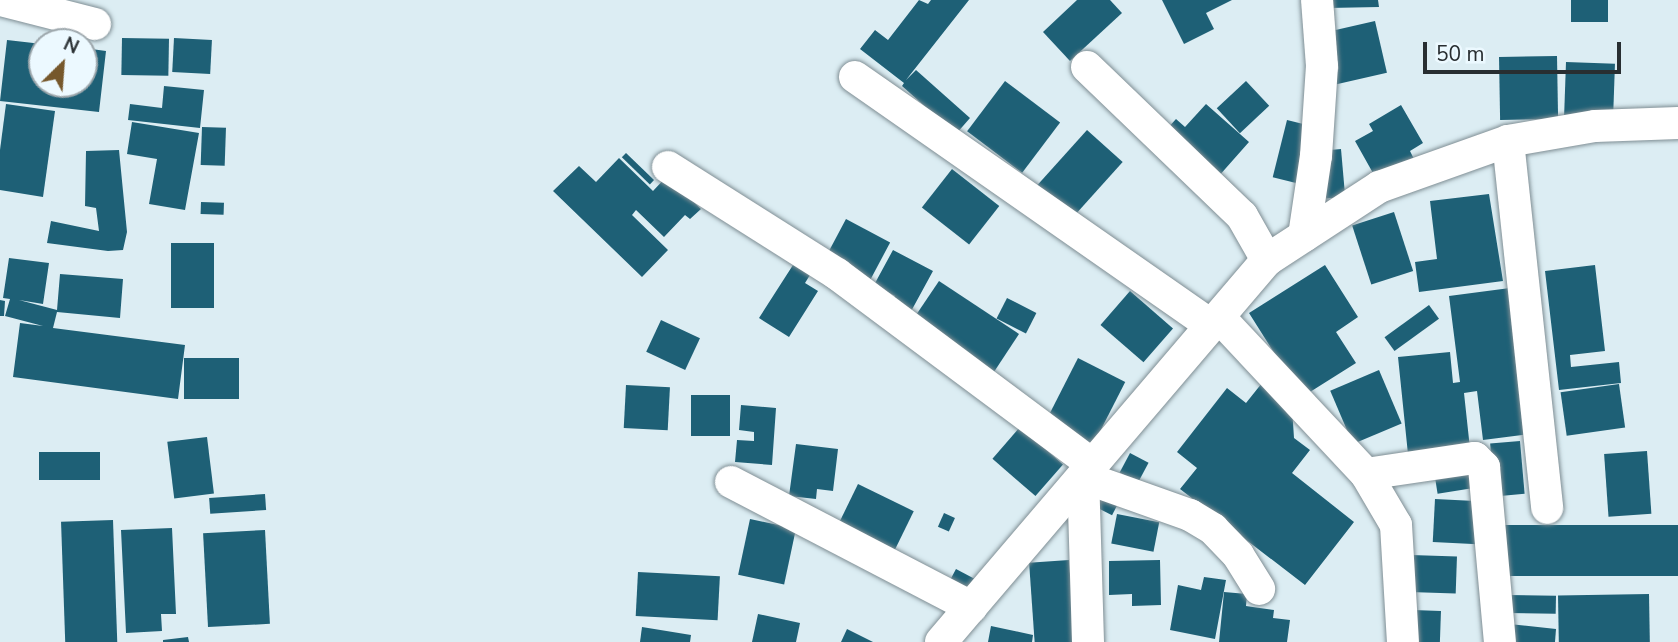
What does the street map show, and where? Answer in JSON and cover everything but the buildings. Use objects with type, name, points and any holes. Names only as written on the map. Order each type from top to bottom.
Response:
[{"type":"street","points":[[1,0],[96,24]]},
{"type":"street","points":[[1304,236],[1316,156],[1321,79],[1317,0]]},
{"type":"street","points":[[1087,67],[1242,216],[1267,260]]},
{"type":"street","points":[[855,77],[1215,322],[1366,474],[1396,524],[1404,642]]},
{"type":"street","points":[[941,642],[1267,260],[1378,187],[1508,141],[1595,126],[1678,123]]},
{"type":"street","points":[[1508,141],[1547,508]]},
{"type":"street","points":[[668,167],[837,274],[1088,471],[1190,515],[1213,529],[1238,555],[1259,589]]},
{"type":"street","points":[[1366,474],[1475,458],[1484,467],[1500,642]]},
{"type":"street","points":[[1088,471],[1088,642]]},
{"type":"street","points":[[731,482],[971,607]]}]
